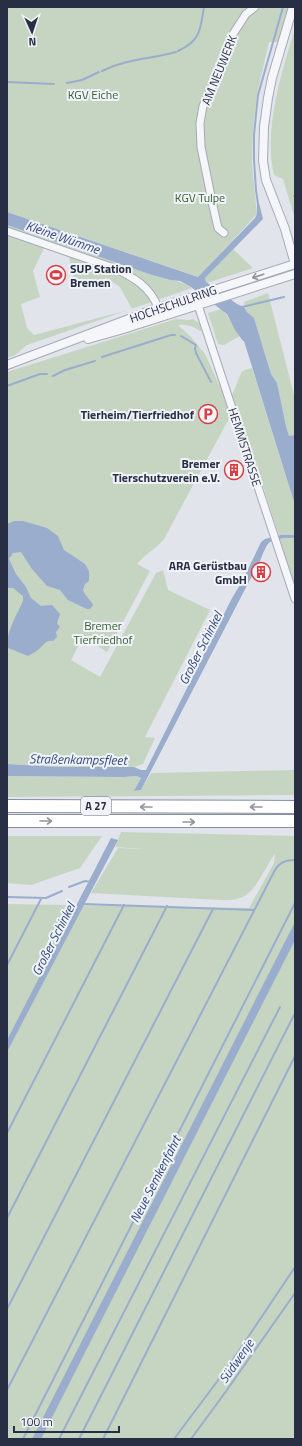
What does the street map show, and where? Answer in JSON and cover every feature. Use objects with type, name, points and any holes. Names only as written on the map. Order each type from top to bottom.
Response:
[{"type":"highway","name":"A 27","points":[[7,806],[295,807]]},
{"type":"highway","name":"A 27","points":[[7,821],[295,822]]},
{"type":"street","name":"AM NEUWERK","points":[[224,233],[218,228],[213,206],[201,147],[200,123],[204,106],[225,59],[233,34],[246,14],[255,7]]},
{"type":"street","points":[[293,7],[268,98],[264,127],[263,161],[266,180],[285,229],[295,264]]},
{"type":"street","points":[[7,230],[114,268],[128,275],[143,284],[151,294],[158,308]]},
{"type":"street","name":"HOCHSCHULRING","points":[[7,365],[158,308],[295,264]]},
{"type":"street","name":"HOCHSCHULRING","points":[[52,348],[120,330],[295,274]]},
{"type":"street","name":"HEMMSTRASSE","points":[[197,295],[198,306],[295,599]]},
{"type":"green space","name":"KGV Eiche","points":[[7,7],[249,7],[254,10],[258,7],[289,7],[278,42],[269,42],[257,94],[253,132],[252,164],[257,214],[199,277],[7,212]]},
{"type":"green space","points":[[295,28],[295,219],[283,179],[274,175],[271,158],[271,139],[272,120],[280,82]]},
{"type":"green space","points":[[7,225],[152,275],[178,281],[192,288],[132,309],[120,287],[107,278],[76,287],[69,257],[44,248],[33,271],[40,297],[21,304],[27,328],[34,335],[129,310],[27,345],[15,355],[7,358]]},
{"type":"green space","points":[[233,249],[253,268],[207,283],[205,278]]},
{"type":"green space","points":[[268,293],[295,399],[295,435],[289,436],[277,383],[271,374],[254,318],[247,311],[244,305],[244,302]]},
{"type":"green space","points":[[221,309],[227,315],[240,336],[224,345],[218,344],[208,313]]},
{"type":"green space","name":"Bremer Tierfriedhof","points":[[176,319],[193,319],[199,323],[202,330],[200,331],[189,326],[178,325],[190,336],[205,354],[232,413],[164,539],[137,564],[150,571],[107,652],[83,637],[71,660],[100,677],[156,573],[163,570],[168,590],[210,610],[145,737],[155,738],[143,764],[134,767],[59,767],[7,764],[7,372]]},
{"type":"green space","points":[[252,368],[295,505],[295,535],[279,535],[232,395],[242,371]]},
{"type":"green space","points":[[295,538],[295,589],[280,539]]},
{"type":"green space","points":[[295,770],[295,795],[7,797],[7,776],[141,777],[135,791],[141,790],[151,773]]},
{"type":"green space","points":[[121,832],[295,836],[295,1439],[7,1439],[7,904],[249,908],[274,863],[275,854],[259,881],[249,893],[243,897],[235,899],[221,900],[91,893],[118,848],[143,849],[115,847]]},
{"type":"green space","points":[[7,836],[102,836],[80,868],[31,885],[7,883]]},
{"type":"water","name":"Kleine Wümme","points":[[257,203],[259,203],[263,219],[205,278],[206,282],[237,304],[244,307],[254,318],[271,374],[277,383],[289,436],[295,435],[295,505],[244,341],[235,330],[227,314],[191,287],[180,281],[152,275],[7,225],[7,212],[198,277],[255,218],[257,214]]},
{"type":"water","points":[[14,521],[23,521],[47,528],[58,536],[64,550],[85,564],[89,571],[89,581],[85,584],[83,590],[93,605],[90,609],[87,609],[68,600],[60,590],[47,586],[32,569],[21,552],[13,553],[9,559],[16,574],[26,587],[31,598],[41,606],[52,605],[60,614],[57,623],[60,627],[56,632],[57,637],[53,641],[47,642],[28,656],[8,648],[8,636],[23,601],[23,596],[13,588],[7,588],[7,524]]},
{"type":"water","points":[[281,535],[295,535],[295,538],[282,538],[275,540],[270,542],[266,547],[257,571],[255,570],[141,790],[134,791],[141,778],[137,776],[7,776],[7,764],[59,767],[134,767],[141,770],[146,770],[261,542],[265,539]]},
{"type":"water","points":[[111,838],[118,840],[7,1052],[7,1040]]},
{"type":"water","points":[[295,922],[295,940],[41,1439],[32,1439]]},
{"type":"waterway","points":[[178,51],[191,43],[198,34],[204,7]]},
{"type":"waterway","points":[[258,204],[254,160],[254,135],[258,95],[283,7]]},
{"type":"waterway","points":[[102,71],[120,64],[176,52]]},
{"type":"waterway","points":[[67,83],[82,80],[99,72]]},
{"type":"waterway","points":[[7,82],[54,84]]},
{"type":"waterway","points":[[242,307],[284,297]]},
{"type":"waterway","points":[[102,357],[175,335]]},
{"type":"waterway","points":[[181,336],[196,345],[196,353],[211,382]]},
{"type":"waterway","points":[[53,376],[65,370],[95,361]]},
{"type":"waterway","points":[[7,386],[40,374],[47,374]]},
{"type":"waterway","points":[[7,1390],[275,870],[284,862],[295,860]]},
{"type":"waterway","points":[[69,887],[85,881],[91,882]]},
{"type":"waterway","points":[[7,897],[46,898],[62,891]]},
{"type":"waterway","points":[[7,965],[41,899]]},
{"type":"waterway","name":"Neue Semkenfahrt","points":[[23,1439],[295,903]]},
{"type":"waterway","name":"Großer Schinkel","points":[[83,904],[254,910]]},
{"type":"waterway","points":[[7,1133],[124,905]]},
{"type":"waterway","points":[[7,1218],[167,906]]},
{"type":"waterway","points":[[7,1309],[213,909]]},
{"type":"waterway","points":[[59,1439],[280,1007]]},
{"type":"waterway","points":[[79,1439],[294,1015]]},
{"type":"waterway","points":[[103,1439],[295,1056]]},
{"type":"waterway","points":[[174,1439],[228,1367],[295,1267]]},
{"type":"waterway","name":"Südwenje","points":[[191,1439],[295,1293]]},
{"type":"place","name":"SUP Station Bremen","points":[[56,275]]},
{"type":"place","name":"Tierheim/Tierfriedhof","points":[[208,414]]},
{"type":"place","name":"Bremer Tierschutzverein e.V.","points":[[234,470]]},
{"type":"place","name":"ARA Gerüstbau GmbH","points":[[261,572]]},
{"type":"park label","name":"KGV Tulpe","points":[[200,197]]},
{"type":"water label","name":"Straßenkampsfleet","points":[[78,759]]}]
